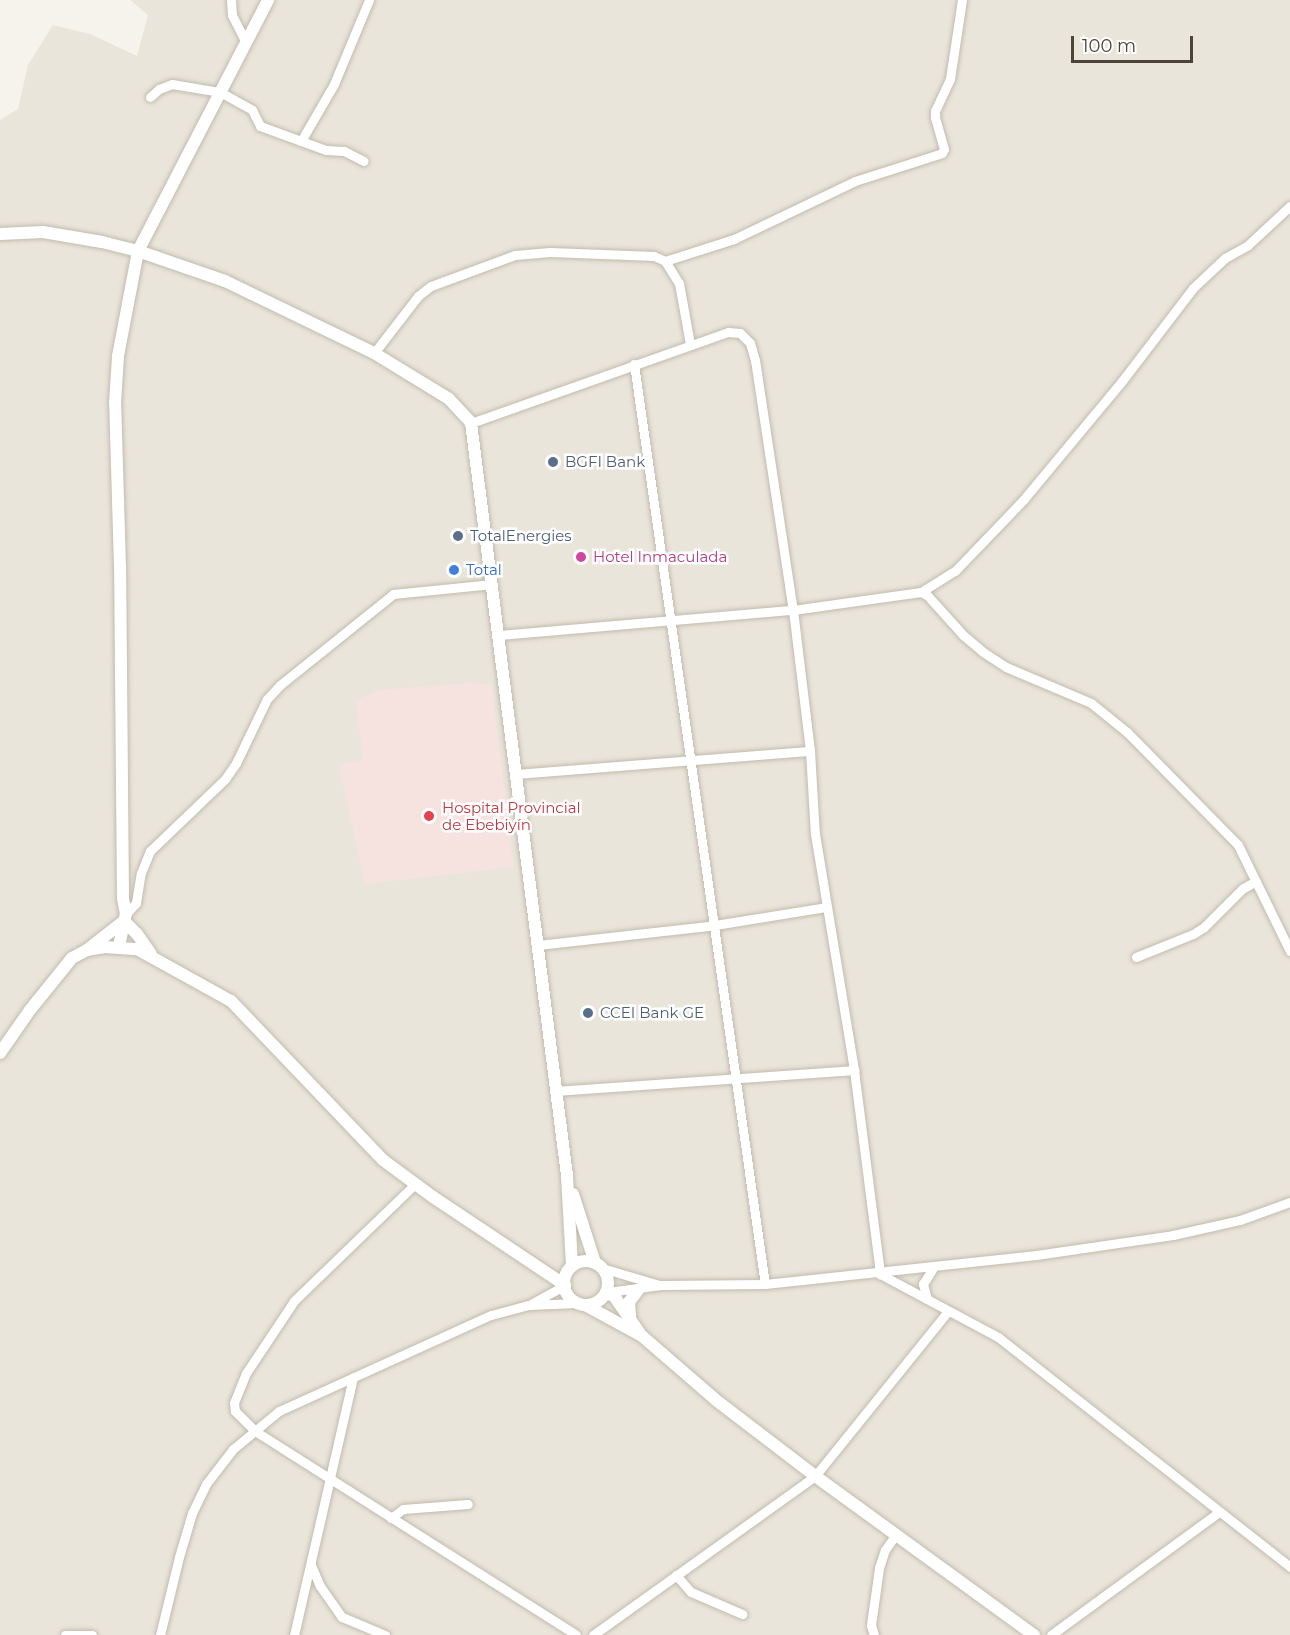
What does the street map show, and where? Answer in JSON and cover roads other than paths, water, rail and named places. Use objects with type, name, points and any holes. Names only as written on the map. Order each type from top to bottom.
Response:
[{"type":"street","points":[[231,0],[232,15],[246,42]]},
{"type":"street","points":[[119,946],[125,917],[120,556],[115,403],[118,356],[138,251],[268,0]]},
{"type":"street","points":[[301,141],[316,119],[338,74],[369,0]]},
{"type":"street","points":[[665,261],[734,239],[855,181],[943,152],[936,111],[950,79],[962,0]]},
{"type":"street","points":[[150,97],[159,89],[172,84],[220,93],[252,110],[260,126],[326,150],[344,151],[364,161]]},
{"type":"street","points":[[499,635],[793,610],[921,592],[955,571],[1024,499],[1122,381],[1193,288],[1225,258],[1248,244],[1290,206]]},
{"type":"street","points":[[0,234],[44,232],[138,251],[225,281],[374,353],[449,399],[471,423],[567,1176],[568,1296],[642,1336],[717,1401],[815,1476],[1034,1635]]},
{"type":"street","points":[[374,353],[418,296],[431,286],[515,255],[550,252],[654,256],[665,261],[679,283],[690,344]]},
{"type":"street","points":[[471,423],[728,332],[740,333],[750,344],[755,360],[793,610],[810,751],[815,834],[854,1070],[880,1274]]},
{"type":"street","points":[[634,364],[673,621],[765,1284]]},
{"type":"street","points":[[0,1053],[66,964],[87,951],[125,917],[135,903],[141,873],[150,851],[225,778],[236,763],[267,699],[280,685],[393,594],[493,584]]},
{"type":"street","points":[[921,592],[927,595],[963,635],[983,652],[1006,667],[1091,703],[1127,732],[1238,845],[1290,951]]},
{"type":"street","points":[[517,774],[810,751]]},
{"type":"street","points":[[1136,957],[1178,942],[1199,931],[1242,889],[1256,882]]},
{"type":"street","points":[[538,945],[715,925],[826,907]]},
{"type":"street","points":[[125,917],[153,958]]},
{"type":"street","points":[[87,951],[119,946],[137,949],[218,992],[243,1011],[383,1160],[415,1184],[537,1264],[567,1277]]},
{"type":"street","points":[[556,1091],[854,1070]]},
{"type":"street","points":[[160,1635],[192,1513],[206,1484],[234,1449],[255,1431],[287,1407],[491,1315],[529,1305],[597,1302],[606,1293],[608,1280],[598,1266],[567,1176]]},
{"type":"street","points":[[415,1184],[309,1285],[260,1349],[238,1389],[234,1403],[235,1412],[255,1431],[576,1635]]},
{"type":"street","points":[[606,1293],[661,1285],[765,1284],[933,1268],[1173,1235],[1240,1220],[1290,1203]]},
{"type":"street","points":[[529,1305],[583,1262],[661,1285]]},
{"type":"street","points":[[927,1299],[923,1284],[933,1268]]},
{"type":"street","points":[[880,1274],[998,1337],[1290,1567]]},
{"type":"street","points":[[631,1320],[629,1302],[638,1290]]},
{"type":"street","points":[[606,1293],[614,1296],[642,1336]]},
{"type":"street","points":[[593,1635],[815,1476],[948,1311]]},
{"type":"street","points":[[294,1635],[353,1378]]},
{"type":"street","points":[[391,1518],[403,1509],[468,1504]]},
{"type":"street","points":[[1051,1635],[1219,1512]]},
{"type":"street","points":[[874,1635],[871,1625],[879,1568],[885,1550],[896,1534]]},
{"type":"street","points":[[311,1565],[320,1586],[342,1617],[385,1635]]},
{"type":"street","points":[[676,1575],[691,1592],[742,1614]]},
{"type":"street","points":[[65,1635],[92,1635]]},
{"type":"place","name":"BGFI Bank","points":[[553,462]]},
{"type":"place","name":"TotalEnergies","points":[[458,536]]},
{"type":"place","name":"Hotel Inmaculada","points":[[581,557]]},
{"type":"place","name":"Total","points":[[454,570]]},
{"type":"place","name":"Hospital Provincial de Ebebiyín","points":[[429,816]]},
{"type":"place","name":"CCEI Bank GE","points":[[588,1013]]}]
